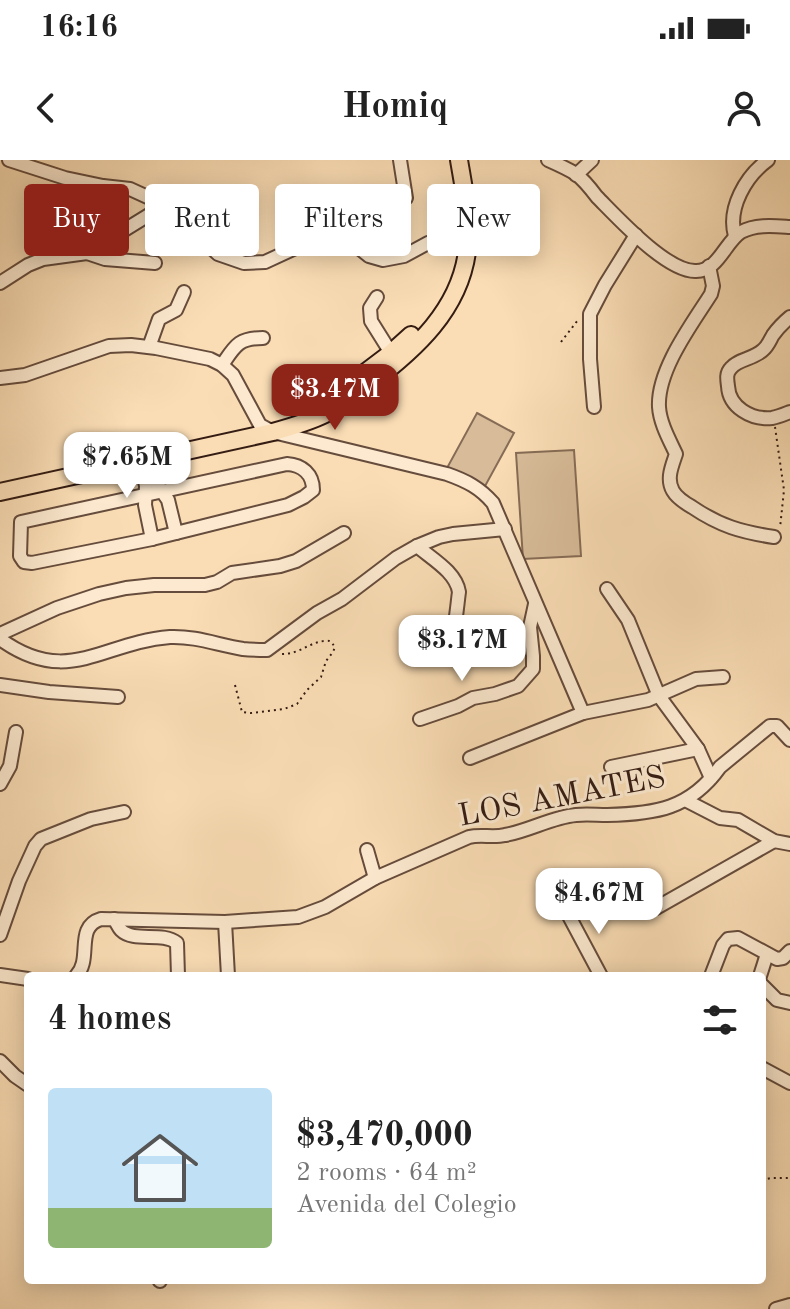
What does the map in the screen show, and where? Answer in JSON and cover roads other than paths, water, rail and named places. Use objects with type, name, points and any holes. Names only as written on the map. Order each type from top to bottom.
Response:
[{"type":"main road","points":[[452,160],[456,184]]},
{"type":"main road","points":[[459,160],[461,184]]},
{"type":"main road","points":[[266,428],[317,407],[391,353],[423,324],[438,305],[456,256]]},
{"type":"main road","points":[[0,492],[266,428],[301,424],[342,405],[397,363],[433,329],[457,288],[466,256]]},
{"type":"main road","points":[[0,484],[145,456]]},
{"type":"street","points":[[9,160],[65,178],[130,189],[145,196]]},
{"type":"street","points":[[400,160],[404,184]]},
{"type":"street","points":[[548,160],[576,175],[636,235],[678,267],[693,271],[709,266],[743,231],[769,225],[790,227]]},
{"type":"street","points":[[576,175],[592,160]]},
{"type":"street","points":[[735,236],[734,212],[739,196],[758,168],[768,160]]},
{"type":"street","points":[[594,407],[590,314],[636,235]]},
{"type":"street","points":[[224,256],[244,263],[265,262],[317,238],[330,237],[354,244],[369,256],[383,260],[404,256],[427,244]]},
{"type":"street","points":[[0,283],[28,265],[65,256]]},
{"type":"street","points":[[96,256],[155,263]]},
{"type":"street","points":[[709,266],[713,286],[711,294],[678,346],[661,385],[659,407],[676,454],[669,474],[673,491],[682,501],[713,521],[751,534],[774,537]]},
{"type":"street","points":[[149,347],[159,319],[176,310],[184,292]]},
{"type":"street","points":[[377,297],[370,308],[371,321],[391,353]]},
{"type":"street","points":[[790,317],[765,349],[733,366],[727,377],[730,398],[749,414],[773,418],[790,412]]},
{"type":"street","points":[[222,365],[242,340],[263,338]]},
{"type":"street","points":[[0,378],[25,375],[109,346],[149,347],[210,359],[233,375],[266,428],[469,482],[493,503],[583,713]]},
{"type":"street","points":[[145,456],[168,500],[176,533]]},
{"type":"street","points":[[145,456],[145,505],[152,539]]},
{"type":"street","points":[[287,464],[303,468],[313,483],[313,490],[288,505],[152,539],[32,563],[24,562],[20,556],[21,522],[163,492],[287,464]]},
{"type":"street","points":[[344,533],[296,561],[280,566],[232,573],[205,585],[154,585],[99,594],[57,608],[0,636],[15,650],[39,659],[61,662],[86,659],[149,640],[172,637],[198,638],[244,649],[267,650],[417,546],[453,534],[505,529]]},
{"type":"street","points":[[417,546],[453,576],[459,592],[450,646],[431,657],[417,654]]},
{"type":"street","points":[[607,589],[628,620],[654,698],[698,749],[711,778]]},
{"type":"street","points":[[420,719],[473,698],[518,686],[533,669],[530,627],[535,604]]},
{"type":"street","points":[[470,758],[583,713],[654,698],[696,679],[723,677]]},
{"type":"street","points":[[0,685],[118,697]]},
{"type":"street","name":"LOS AMATES","points":[[114,919],[225,922],[298,917],[325,907],[375,878],[476,835],[504,836],[576,815],[641,814],[687,801],[720,767],[770,726],[777,726],[790,740]]},
{"type":"street","points":[[0,784],[10,766],[16,732]]},
{"type":"street","points":[[611,767],[698,749]]},
{"type":"street","points":[[687,801],[720,818],[738,820],[774,841],[790,844]]},
{"type":"street","points":[[0,935],[19,881],[41,839],[91,819],[124,812]]},
{"type":"street","points":[[599,972],[569,916],[572,900],[583,895],[656,908],[774,841]]},
{"type":"street","points":[[367,850],[375,878]]},
{"type":"street","points":[[79,972],[84,965],[86,929],[92,921],[101,919],[114,919],[122,932],[131,935],[171,938],[177,943],[178,972]]},
{"type":"street","points":[[225,922],[228,972]]},
{"type":"street","points":[[713,972],[728,939],[738,938],[777,959],[790,951]]},
{"type":"street","points":[[761,972],[767,954]]},
{"type":"street","points":[[0,975],[24,978]]},
{"type":"street","points":[[766,989],[777,1000],[790,1003]]},
{"type":"street","points":[[0,1061],[24,1082]]},
{"type":"street","points":[[766,1071],[790,1083]]},
{"type":"street","points":[[776,1309],[790,1305]]}]
